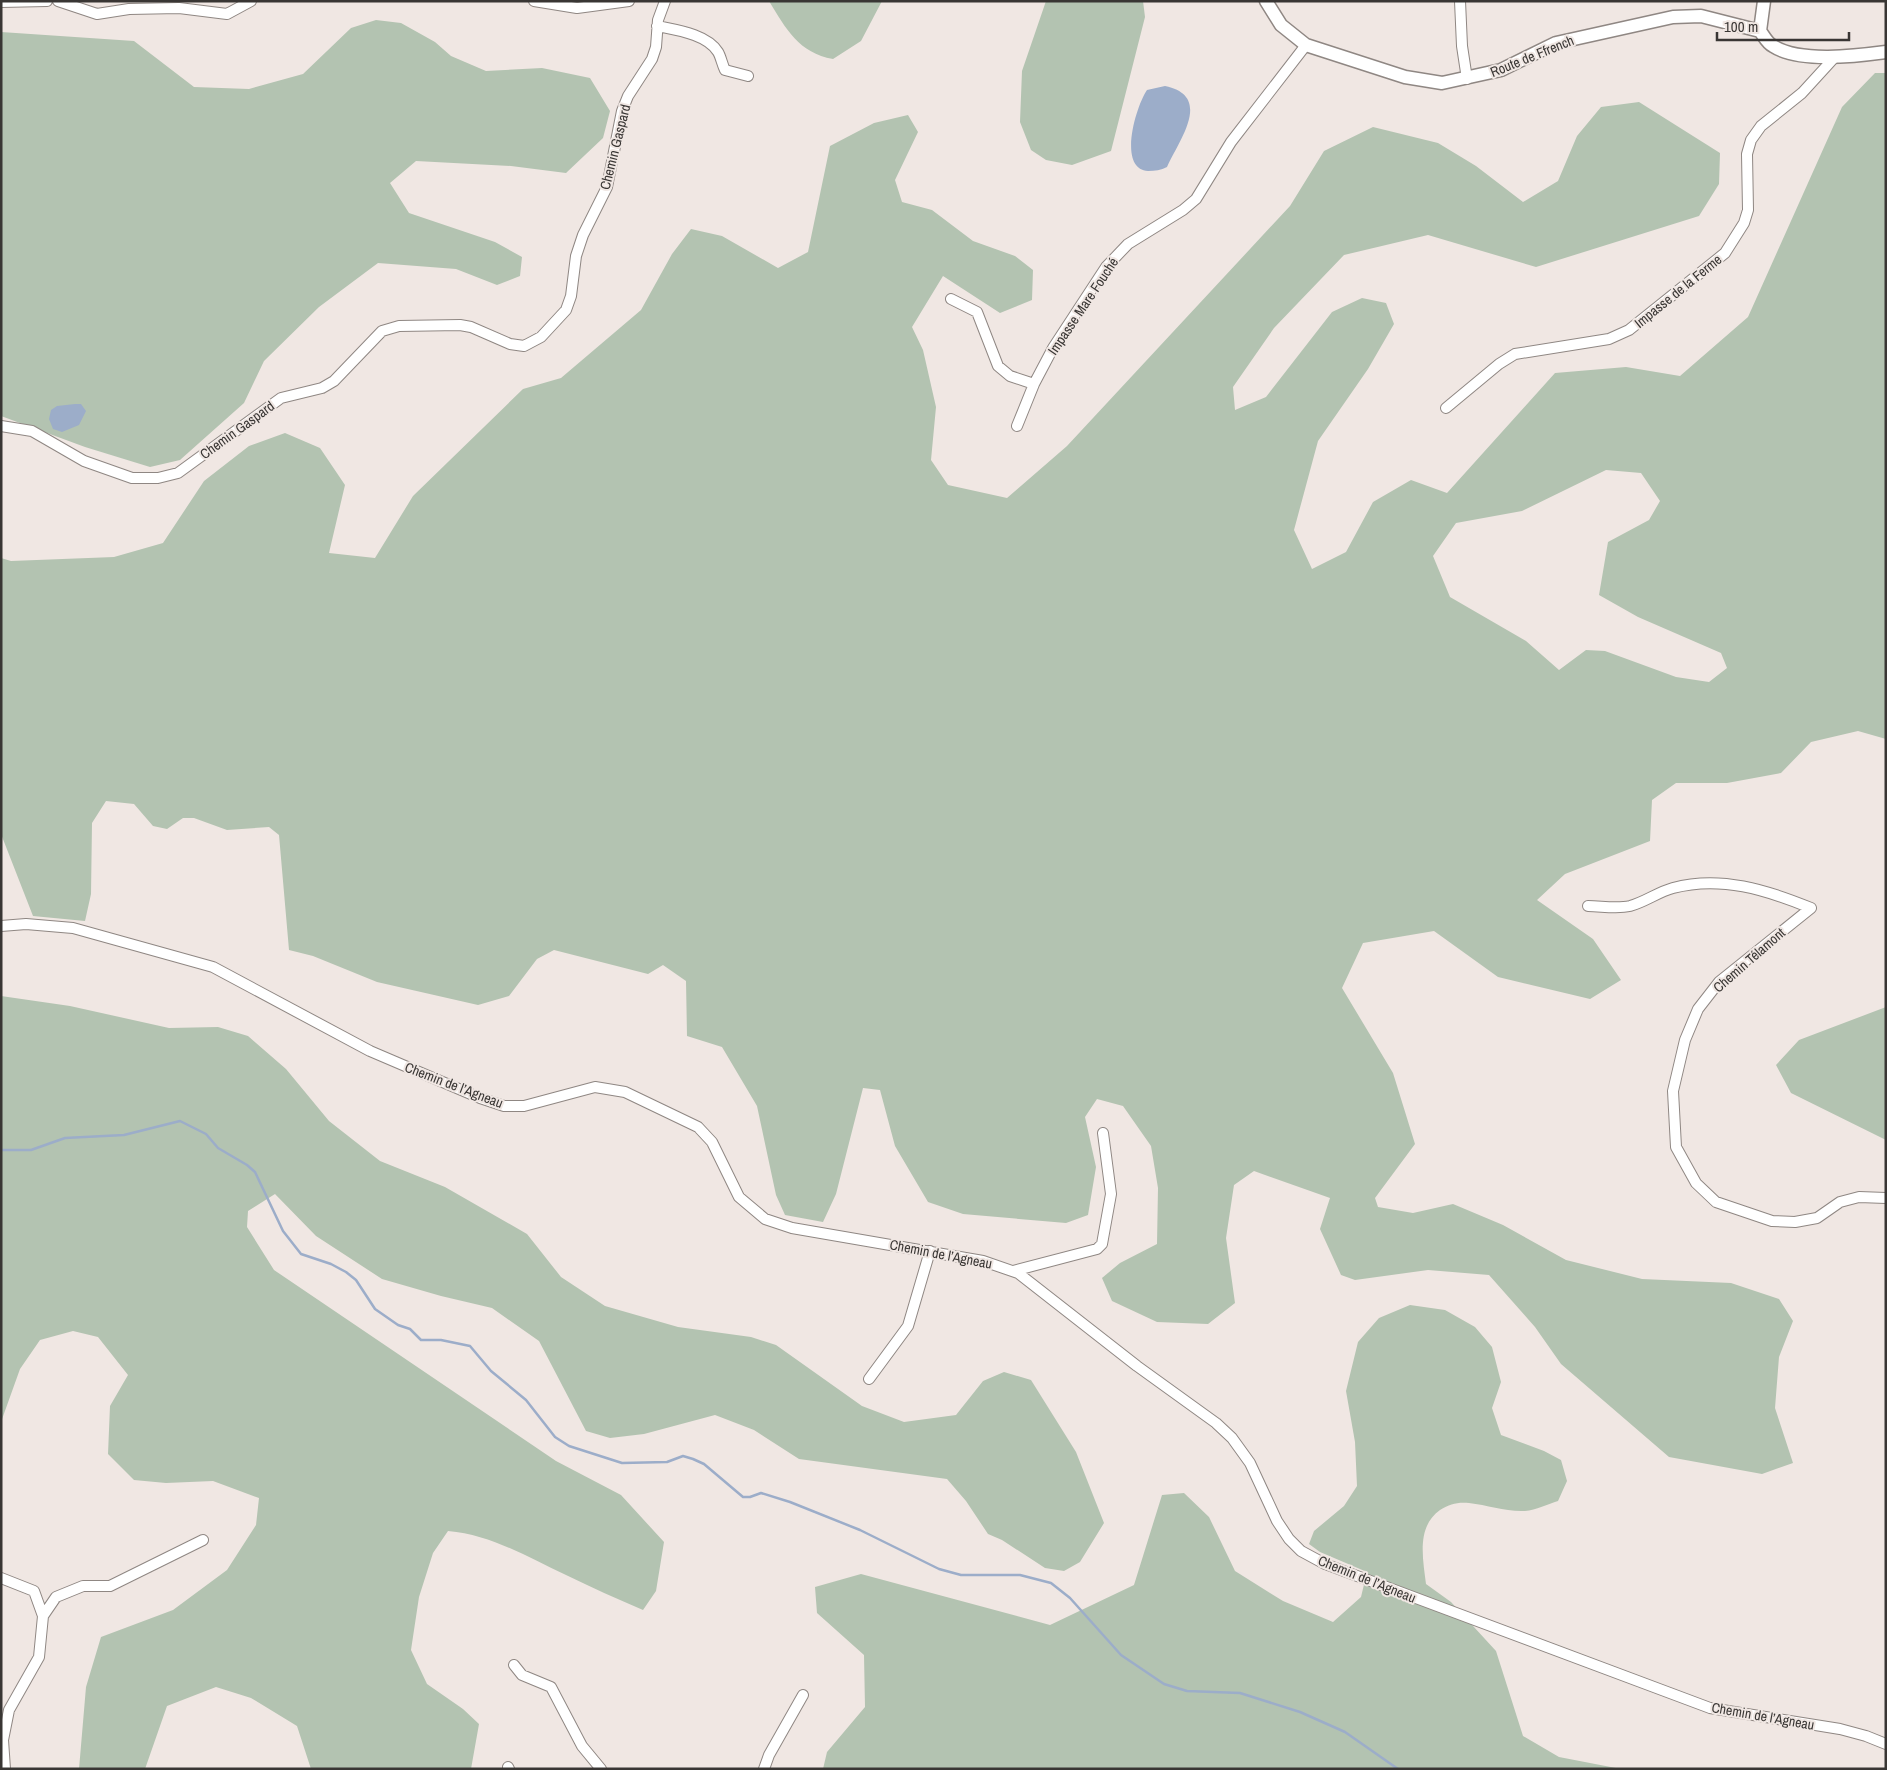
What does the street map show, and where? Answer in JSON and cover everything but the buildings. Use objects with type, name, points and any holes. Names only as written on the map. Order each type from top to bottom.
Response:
[{"type":"main road","name":"Route de Ffrench","points":[[1266,1],[1281,25],[1306,45],[1405,76],[1442,83],[1501,70],[1556,43],[1673,17],[1701,16],[1760,31]]},
{"type":"main road","points":[[1764,1],[1760,31],[1772,46],[1786,52],[1834,58],[1886,52]]},
{"type":"street","points":[[1,2],[47,1]]},
{"type":"street","points":[[58,1],[97,14],[129,9],[179,8],[227,14],[251,1]]},
{"type":"street","points":[[534,1],[577,8],[629,1]]},
{"type":"street","name":"Chemin Gaspard","points":[[1,426],[32,431],[84,460],[132,478],[158,478],[178,472],[281,398],[322,388],[334,381],[382,331],[399,326],[460,325],[471,327],[510,344],[524,346],[533,342],[566,310],[582,235],[608,187],[622,111],[628,96],[652,59],[656,47],[657,26],[665,1]]},
{"type":"street","points":[[1460,1],[1462,46],[1467,79]]},
{"type":"street","points":[[657,26],[685,32],[708,42],[719,53],[725,70],[748,76]]},
{"type":"street","name":"Impasse Mare Fouché","points":[[1017,426],[1034,384],[1064,330],[1106,267],[1128,244],[1183,210],[1196,199],[1231,142],[1306,45]]},
{"type":"street","name":"Impasse de la Ferme","points":[[1446,408],[1499,364],[1515,354],[1609,339],[1629,330],[1725,253],[1744,223],[1748,210],[1747,154],[1751,140],[1761,126],[1802,93],[1834,58]]},
{"type":"street","points":[[951,299],[977,312],[998,366],[1004,372],[1034,384]]},
{"type":"street","name":"Chemin Télamont","points":[[1588,906],[1628,906],[1670,888],[1690,884],[1750,886],[1772,892],[1811,908],[1719,982],[1698,1010],[1685,1040],[1673,1091],[1676,1147],[1696,1183],[1716,1202],[1772,1220],[1795,1222],[1817,1218],[1840,1202],[1859,1197],[1886,1198]]},
{"type":"street","name":"Chemin de l’Agneau","points":[[1,926],[26,924],[73,928],[213,967],[370,1051],[480,1098],[504,1106],[524,1106],[595,1087],[625,1092],[698,1127],[712,1142],[739,1197],[765,1219],[792,1228],[983,1261],[1013,1271],[1049,1296],[1137,1366],[1216,1423],[1232,1438],[1250,1463],[1277,1521],[1289,1539],[1301,1552],[1360,1578],[1530,1639],[1710,1708],[1840,1729],[1886,1744]]},
{"type":"street","points":[[1013,1271],[1097,1249],[1102,1244],[1112,1194],[1103,1134]]},
{"type":"street","points":[[869,1379],[908,1326],[930,1251]]},
{"type":"street","points":[[43,1616],[56,1597],[83,1586],[110,1586],[203,1540]]},
{"type":"street","points":[[1,1578],[34,1591],[43,1616],[39,1657],[9,1710],[3,1740],[5,1769]]},
{"type":"street","points":[[514,1665],[522,1675],[551,1687],[582,1746],[601,1769]]},
{"type":"street","points":[[764,1769],[769,1755],[803,1695]]},
{"type":"green space","points":[[769,1],[882,1],[861,41],[833,59],[821,56],[802,45],[781,21]]},
{"type":"green space","points":[[1046,1],[1143,1],[1145,17],[1111,151],[1072,165],[1046,160],[1031,150],[1020,122],[1022,71]]},
{"type":"green space","points":[[376,20],[401,23],[435,42],[451,56],[486,71],[542,68],[590,78],[610,111],[603,138],[566,173],[511,166],[416,161],[390,183],[409,213],[495,242],[522,257],[520,276],[497,285],[456,269],[378,263],[319,307],[264,361],[244,403],[180,460],[150,467],[85,447],[1,416],[1,32],[134,41],[194,87],[249,89],[303,74],[351,28]]},
{"type":"green space","points":[[1875,73],[1886,73],[1886,739],[1858,731],[1811,742],[1781,773],[1727,783],[1676,783],[1652,800],[1650,841],[1565,874],[1537,900],[1593,939],[1621,980],[1590,999],[1498,977],[1434,931],[1363,943],[1342,988],[1393,1073],[1415,1144],[1375,1198],[1378,1207],[1413,1213],[1453,1204],[1503,1225],[1566,1260],[1642,1279],[1731,1283],[1779,1299],[1793,1321],[1779,1357],[1775,1408],[1793,1463],[1762,1474],[1669,1457],[1561,1364],[1535,1327],[1489,1275],[1428,1270],[1355,1280],[1341,1275],[1320,1229],[1330,1198],[1254,1171],[1234,1185],[1226,1238],[1235,1303],[1208,1324],[1157,1322],[1112,1301],[1102,1278],[1120,1263],[1157,1244],[1158,1188],[1151,1146],[1123,1106],[1097,1099],[1085,1117],[1096,1167],[1088,1215],[1066,1223],[963,1214],[928,1202],[895,1146],[880,1090],[863,1088],[836,1194],[823,1222],[785,1215],[776,1195],[757,1106],[722,1047],[687,1036],[686,981],[663,965],[648,974],[554,950],[537,959],[509,996],[478,1005],[377,982],[313,956],[289,950],[279,835],[269,827],[227,830],[194,818],[183,818],[167,829],[153,826],[134,804],[106,801],[92,823],[91,894],[85,921],[33,916],[1,834],[1,558],[11,561],[114,557],[163,543],[204,481],[249,446],[285,433],[320,448],[345,485],[329,553],[375,558],[413,496],[523,389],[561,378],[641,310],[672,254],[691,229],[722,236],[778,268],[808,252],[830,146],[874,123],[908,115],[918,132],[895,180],[902,202],[932,210],[973,241],[1015,256],[1033,270],[1032,300],[1000,313],[943,276],[912,327],[923,350],[936,407],[931,460],[948,485],[1007,498],[1067,446],[1290,206],[1324,151],[1373,127],[1438,143],[1476,166],[1523,202],[1558,181],[1577,136],[1601,107],[1639,102],[1720,153],[1719,184],[1699,216],[1536,267],[1428,235],[1344,255],[1274,328],[1233,387],[1235,410],[1266,397],[1332,312],[1362,298],[1386,303],[1394,324],[1368,369],[1318,441],[1294,530],[1312,569],[1346,552],[1373,502],[1411,480],[1447,493],[1555,373],[1626,367],[1680,376],[1748,317],[1842,107]],"holes":[[[1606,470],[1641,473],[1660,501],[1649,520],[1608,542],[1599,595],[1638,617],[1721,653],[1727,668],[1709,682],[1676,677],[1605,651],[1586,650],[1559,670],[1526,641],[1450,597],[1433,556],[1456,523],[1522,511]]]},
{"type":"green space","points":[[1,996],[70,1006],[169,1028],[218,1027],[248,1036],[286,1069],[329,1121],[380,1161],[445,1187],[527,1234],[561,1277],[605,1306],[678,1327],[751,1337],[776,1345],[862,1406],[904,1422],[956,1415],[983,1381],[1004,1372],[1031,1380],[1076,1452],[1104,1523],[1080,1562],[1064,1571],[1045,1568],[1002,1540],[988,1534],[966,1501],[947,1479],[799,1459],[754,1430],[715,1415],[644,1434],[610,1438],[586,1431],[539,1341],[492,1308],[382,1279],[316,1236],[275,1194],[248,1211],[247,1227],[274,1270],[556,1461],[621,1495],[664,1542],[656,1591],[643,1610],[509,1548],[480,1537],[448,1531],[433,1553],[419,1597],[411,1650],[427,1684],[463,1709],[479,1724],[471,1769],[311,1769],[297,1726],[251,1698],[216,1687],[167,1706],[145,1769],[79,1769],[86,1687],[101,1637],[173,1610],[227,1570],[256,1525],[259,1498],[213,1481],[166,1483],[134,1480],[108,1454],[110,1406],[128,1375],[98,1337],[73,1331],[40,1340],[20,1369],[1,1422]]},
{"type":"green space","points":[[1886,1007],[1886,1140],[1791,1093],[1776,1065],[1799,1040]]},
{"type":"green space","points":[[1410,1305],[1445,1310],[1475,1327],[1492,1347],[1501,1382],[1492,1408],[1501,1435],[1544,1451],[1561,1460],[1567,1481],[1558,1501],[1538,1508],[1518,1511],[1465,1503],[1454,1504],[1440,1510],[1432,1517],[1424,1534],[1423,1554],[1426,1584],[1451,1602],[1496,1651],[1523,1736],[1559,1757],[1621,1769],[823,1769],[827,1752],[865,1707],[864,1655],[817,1613],[815,1587],[861,1574],[1050,1625],[1134,1585],[1162,1495],[1184,1493],[1209,1517],[1235,1571],[1283,1601],[1333,1622],[1361,1597],[1367,1572],[1320,1552],[1309,1544],[1314,1531],[1344,1506],[1357,1486],[1355,1442],[1346,1391],[1358,1342],[1379,1318]]},
{"type":"water","points":[[1165,86],[1179,91],[1187,99],[1190,109],[1189,120],[1167,167],[1148,171],[1139,168],[1133,160],[1131,149],[1134,122],[1147,90]]},
{"type":"water","points":[[81,404],[86,411],[79,425],[62,432],[53,429],[49,419],[51,410],[57,406]]},
{"type":"waterway","points":[[1,1150],[31,1150],[65,1138],[124,1135],[180,1121],[206,1134],[218,1148],[247,1165],[255,1172],[283,1231],[301,1254],[331,1264],[346,1272],[356,1280],[375,1309],[398,1325],[410,1329],[421,1340],[441,1340],[470,1346],[491,1371],[526,1400],[555,1437],[569,1446],[622,1463],[667,1462],[683,1456],[704,1464],[743,1497],[750,1497],[761,1493],[790,1502],[860,1530],[939,1569],[961,1575],[1020,1575],[1051,1583],[1070,1598],[1121,1655],[1164,1684],[1187,1691],[1240,1693],[1300,1712],[1345,1732],[1398,1769]]}]
